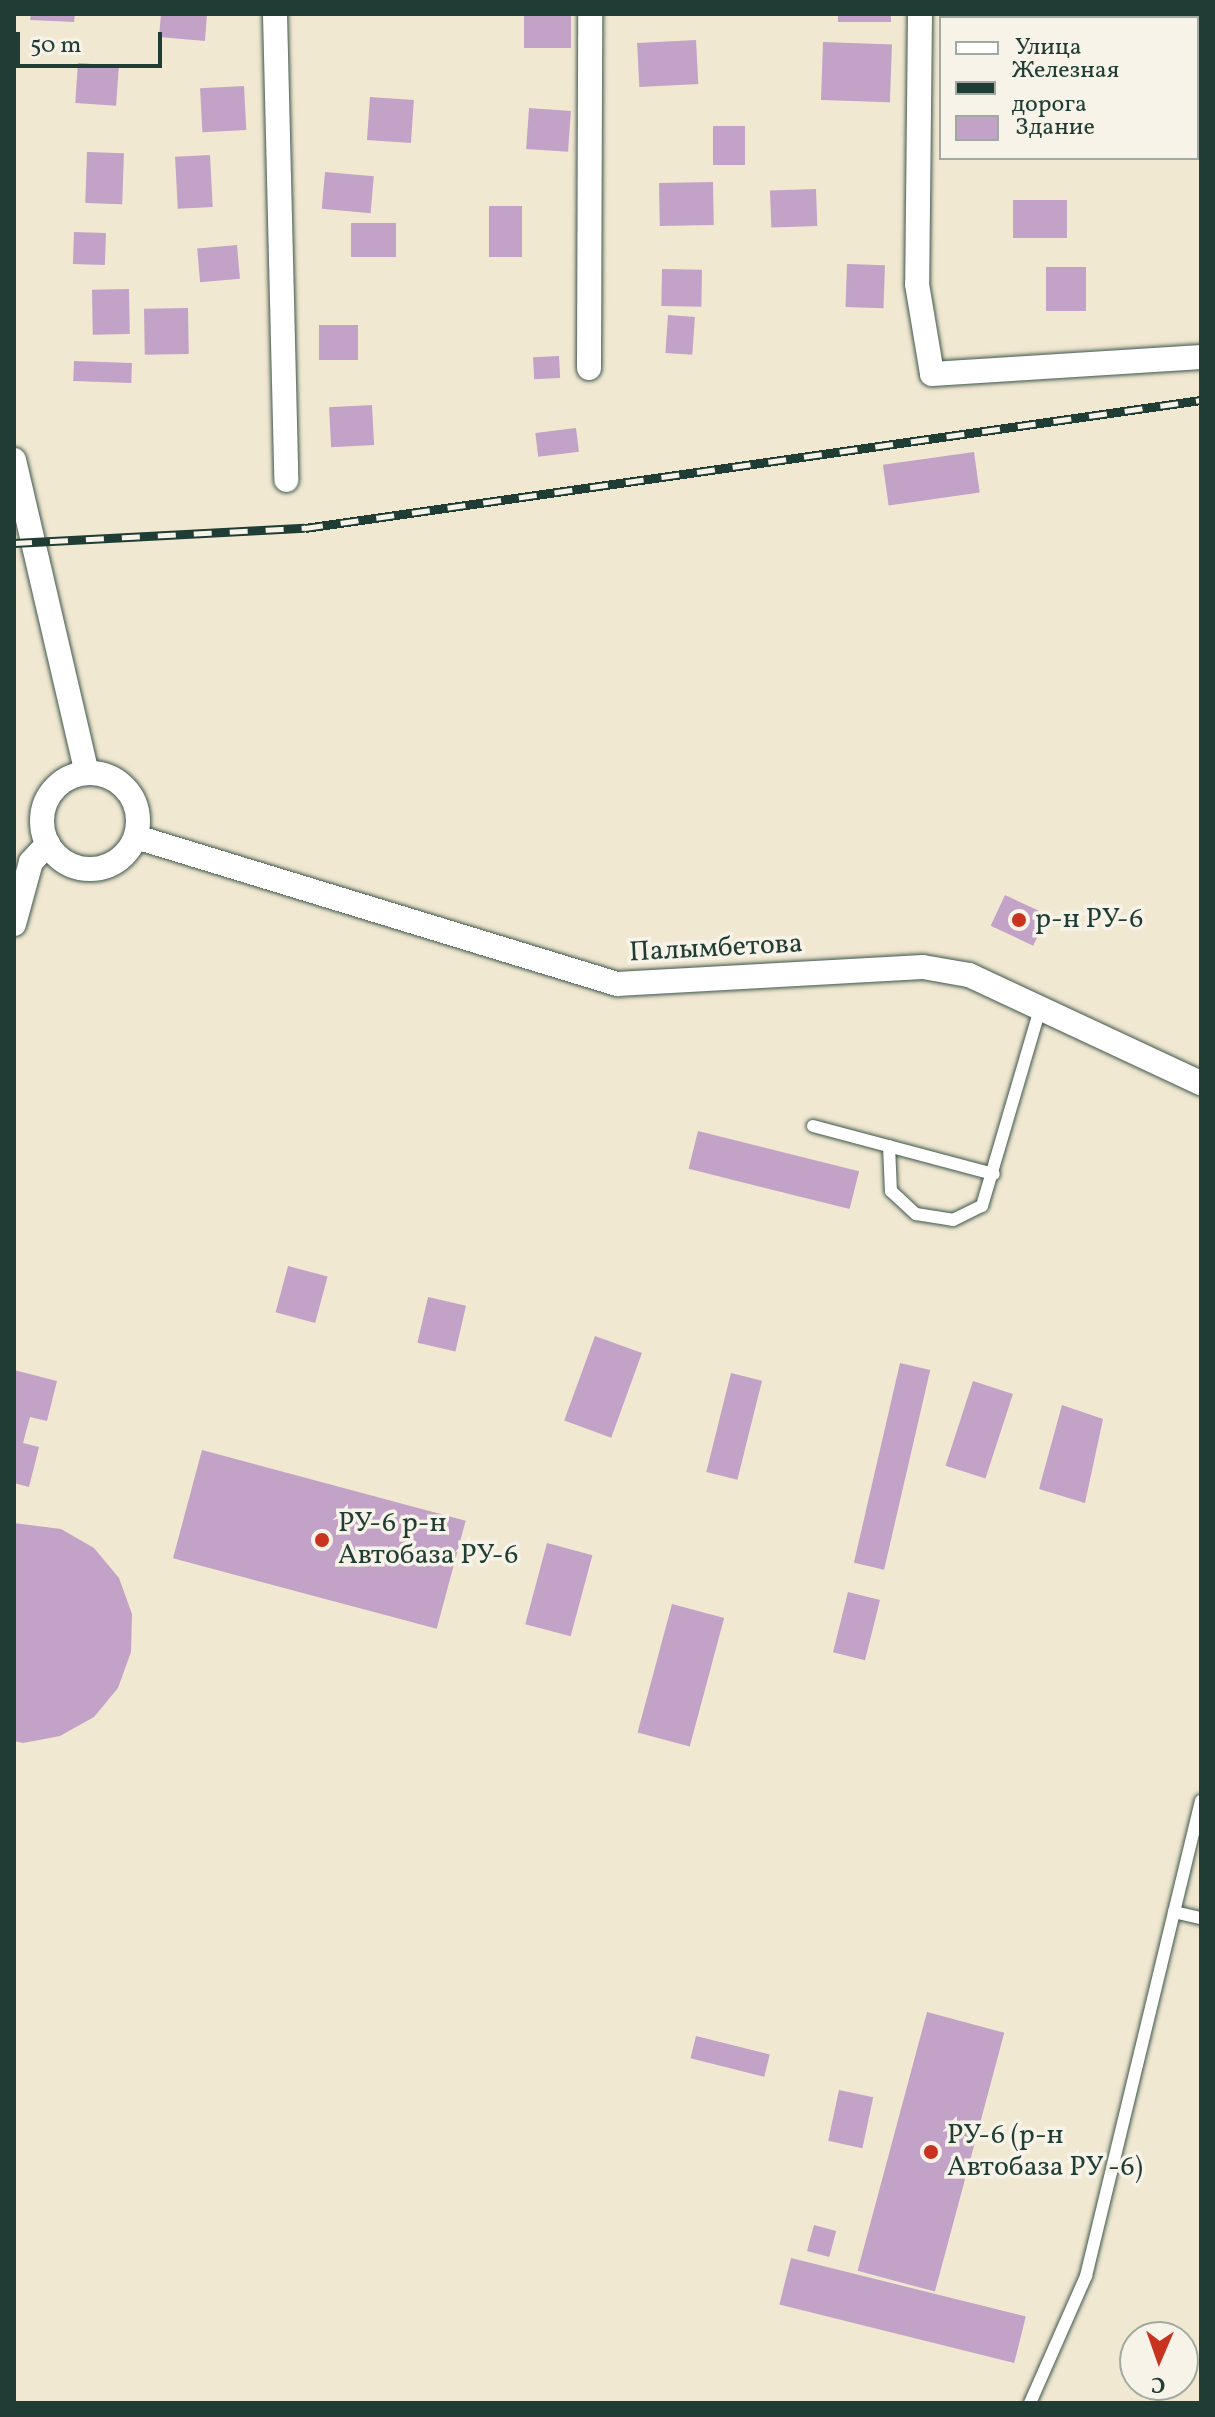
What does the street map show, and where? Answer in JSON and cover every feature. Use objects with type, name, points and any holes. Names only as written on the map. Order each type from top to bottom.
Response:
[{"type":"street","points":[[275,14],[286,480]]},
{"type":"street","points":[[589,368],[590,14]]},
{"type":"street","points":[[920,14],[917,284],[932,374],[1201,357]]},
{"type":"street","points":[[14,460],[87,773]]},
{"type":"street","points":[[48,844],[86,869],[116,861],[136,837],[128,792],[87,773]]},
{"type":"street","points":[[14,924],[31,862],[48,844],[48,798],[87,773]]},
{"type":"street","name":"Палымбетова","points":[[136,837],[617,984],[923,967],[969,975],[1201,1083]]},
{"type":"lane","points":[[889,1146],[891,1191],[916,1214],[969,1217],[994,1174],[1041,1006]]},
{"type":"lane","points":[[813,1126],[994,1174]]},
{"type":"lane","points":[[1030,2403],[1086,2276],[1201,1801]]},
{"type":"lane","points":[[1174,1912],[1201,1918]]},
{"type":"building","points":[[31,14],[75,14],[74,22],[30,20]]},
{"type":"building","points":[[161,14],[207,14],[205,41],[159,37]]},
{"type":"building","points":[[524,14],[571,14],[571,48],[524,48]]},
{"type":"building","points":[[838,14],[891,14],[891,22],[838,22]]},
{"type":"building","points":[[696,40],[698,84],[639,87],[637,43]]},
{"type":"building","points":[[823,42],[892,44],[890,102],[821,100]]},
{"type":"building","points":[[78,63],[119,66],[116,106],[75,103]]},
{"type":"building","points":[[244,86],[246,130],[202,132],[200,88]]},
{"type":"building","points":[[370,97],[414,100],[411,143],[367,140]]},
{"type":"building","points":[[529,108],[571,111],[568,152],[526,149]]},
{"type":"building","points":[[713,126],[745,126],[745,165],[713,165]]},
{"type":"building","points":[[87,152],[124,153],[122,204],[85,203]]},
{"type":"building","points":[[210,155],[213,207],[178,209],[175,157]]},
{"type":"building","points":[[325,172],[374,176],[371,213],[322,209]]},
{"type":"building","points":[[713,182],[714,225],[660,226],[659,183]]},
{"type":"building","points":[[816,189],[817,226],[771,228],[770,191]]},
{"type":"building","points":[[1013,200],[1067,200],[1067,238],[1013,238]]},
{"type":"building","points":[[489,206],[522,206],[522,257],[489,257]]},
{"type":"building","points":[[351,223],[396,223],[396,257],[351,257]]},
{"type":"building","points":[[74,232],[106,233],[105,265],[73,264]]},
{"type":"building","points":[[237,245],[240,279],[200,282],[197,248]]},
{"type":"building","points":[[847,264],[885,265],[883,308],[845,307]]},
{"type":"building","points":[[1046,267],[1086,267],[1086,311],[1046,311]]},
{"type":"building","points":[[662,269],[702,270],[701,307],[661,306]]},
{"type":"building","points":[[129,289],[130,334],[93,335],[92,290]]},
{"type":"building","points":[[188,308],[189,354],[145,355],[144,309]]},
{"type":"building","points":[[668,315],[695,317],[692,355],[665,353]]},
{"type":"building","points":[[319,325],[358,325],[358,360],[319,360]]},
{"type":"building","points":[[559,356],[560,378],[534,379],[533,357]]},
{"type":"building","points":[[74,361],[132,363],[131,383],[73,381]]},
{"type":"building","points":[[372,405],[374,445],[331,447],[329,407]]},
{"type":"building","points":[[576,428],[579,452],[538,457],[535,433]]},
{"type":"building","points":[[974,452],[980,493],[889,505],[883,465]]},
{"type":"building","name":"р-н РУ-6","points":[[1005,895],[1048,915],[1033,946],[991,926]]},
{"type":"building","points":[[698,1131],[859,1171],[850,1209],[689,1169]]},
{"type":"building","points":[[288,1266],[328,1277],[315,1323],[276,1312]]},
{"type":"building","points":[[428,1297],[466,1306],[455,1352],[417,1343]]},
{"type":"building","points":[[595,1336],[642,1353],[611,1438],[564,1421]]},
{"type":"building","points":[[900,1363],[930,1370],[884,1570],[854,1563]]},
{"type":"building","points":[[14,1370],[57,1381],[47,1421],[30,1417],[23,1443],[39,1447],[29,1487],[14,1483]]},
{"type":"building","points":[[731,1373],[762,1381],[737,1480],[706,1472]]},
{"type":"building","points":[[973,1381],[1013,1394],[985,1479],[945,1466]]},
{"type":"building","points":[[1062,1405],[1103,1419],[1085,1503],[1039,1489]]},
{"type":"building","name":"РУ-6 р-н Автобаза РУ-6","points":[[202,1450],[466,1521],[437,1629],[173,1558]]},
{"type":"building","points":[[14,1523],[61,1529],[94,1548],[119,1578],[132,1614],[131,1652],[118,1688],[94,1717],[60,1736],[23,1743],[14,1741]]},
{"type":"building","points":[[547,1543],[592,1555],[571,1636],[525,1624]]},
{"type":"building","points":[[848,1592],[880,1600],[865,1660],[833,1652]]},
{"type":"building","points":[[672,1604],[724,1618],[690,1746],[638,1732]]},
{"type":"building","name":"РУ-6 (р-н Автобаза РУ -6)","points":[[927,2012],[1004,2033],[935,2292],[858,2271]]},
{"type":"building","points":[[696,2036],[770,2054],[764,2077],[690,2058]]},
{"type":"building","points":[[839,2090],[873,2097],[862,2148],[828,2141]]},
{"type":"building","points":[[814,2225],[836,2231],[829,2257],[807,2251]]},
{"type":"building","points":[[791,2258],[1026,2317],[1014,2363],[779,2305]]},
{"type":"railway","points":[[14,543],[305,528],[1201,400]]},
{"type":"place","name":"р-н РУ-6","points":[[1019,920]]},
{"type":"place","name":"РУ-6 р-н Автобаза РУ-6","points":[[322,1540]]},
{"type":"place","name":"РУ-6 (р-н Автобаза РУ -6)","points":[[931,2152]]}]
